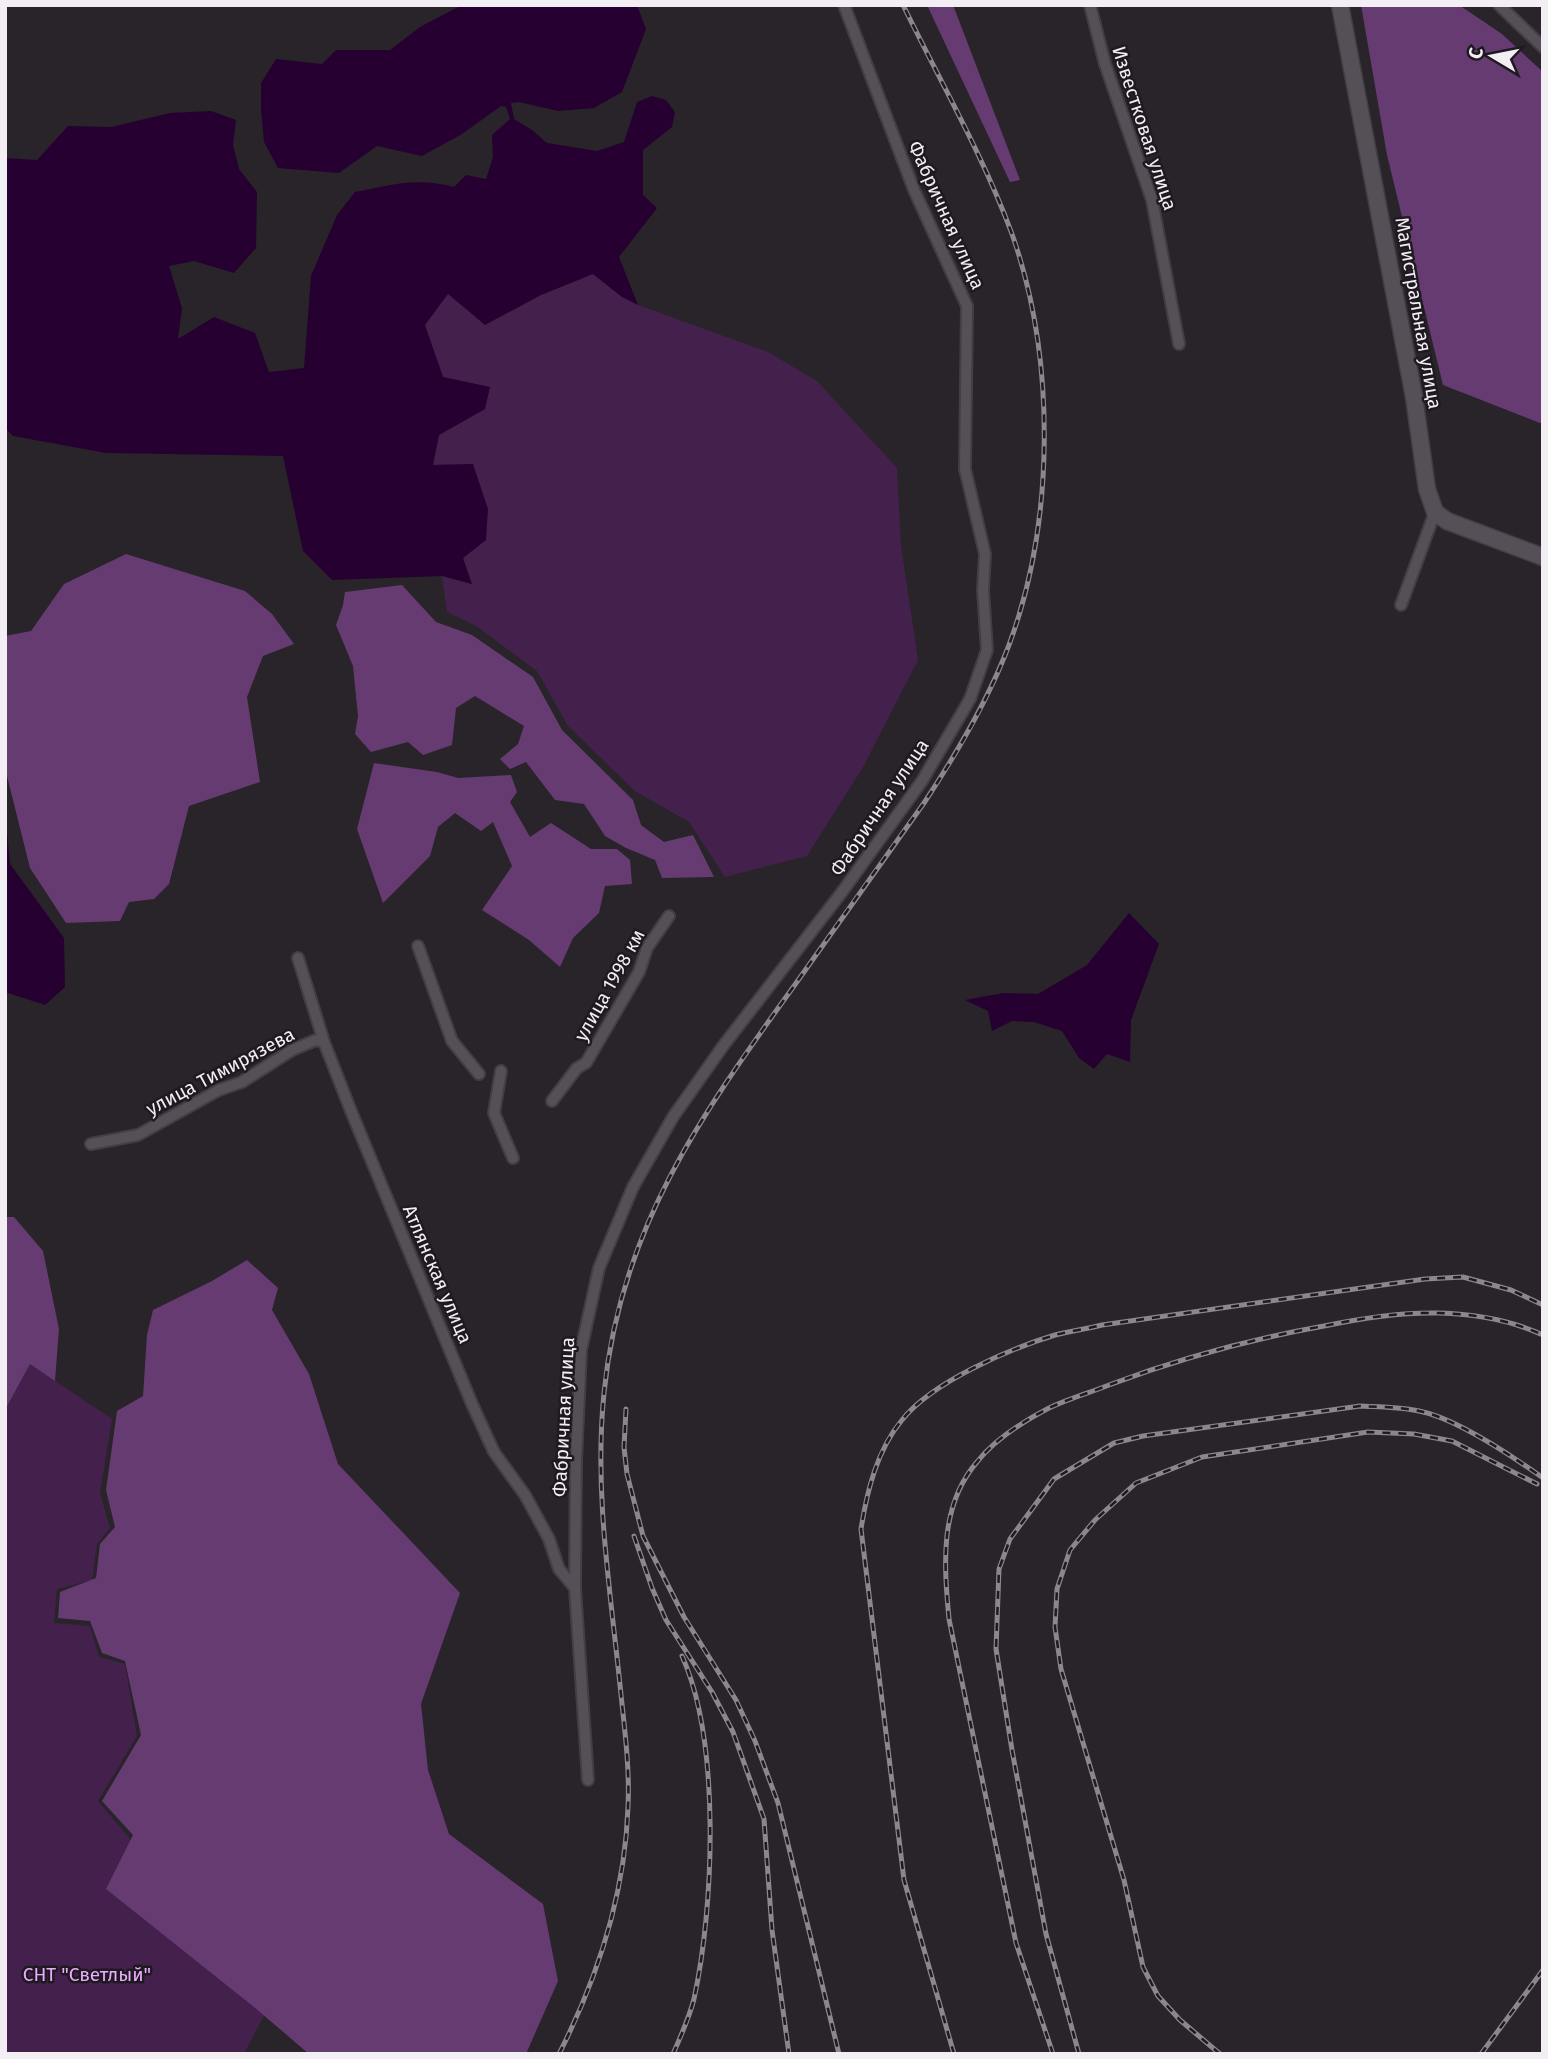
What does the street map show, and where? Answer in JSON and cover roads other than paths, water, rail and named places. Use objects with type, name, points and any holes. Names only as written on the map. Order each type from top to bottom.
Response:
[{"type":"street","name":"Фабричная улица","points":[[588,1780],[575,1588],[576,1460],[581,1350],[599,1268],[633,1187],[673,1117],[723,1046],[842,892],[922,781],[970,699],[987,650],[983,590],[985,554],[965,469],[967,306],[914,190],[844,5]]},
{"type":"street","name":"Известковая улица","points":[[1090,5],[1105,64],[1152,200],[1179,344]]},
{"type":"street","name":"Магистральная улица","points":[[1340,5],[1414,397],[1427,489],[1435,512]]},
{"type":"street","points":[[1499,5],[1543,47]]},
{"type":"street","points":[[1401,604],[1435,512],[1447,521],[1543,557]]},
{"type":"street","name":"улица 1998 км","points":[[552,1101],[577,1068],[586,1063],[639,972],[647,948],[669,916]]},
{"type":"street","points":[[418,946],[452,1041],[478,1074]]},
{"type":"street","name":"Атлянская улица","points":[[298,958],[324,1042],[472,1404],[494,1452],[525,1495],[549,1539],[559,1569],[575,1588]]},
{"type":"street","name":"улица Тимирязева","points":[[91,1144],[138,1135],[219,1090],[242,1082],[292,1050],[316,1040],[324,1042]]},
{"type":"street","points":[[501,1071],[494,1113],[513,1158]]},
{"type":"railway","points":[[559,2054],[586,1995],[607,1934],[626,1839],[627,1761],[604,1539],[601,1429],[613,1334],[627,1278],[670,1176],[697,1128],[727,1081],[924,803],[971,726],[1009,645],[1024,597],[1035,546],[1042,493],[1043,386],[1037,334],[1026,282],[1001,205],[903,5]]},
{"type":"railway","points":[[954,2054],[904,1880],[861,1529],[874,1472],[886,1444],[902,1420],[915,1406],[951,1380],[994,1358],[1055,1335],[1102,1325],[1425,1279],[1463,1277],[1511,1290],[1543,1305]]},
{"type":"railway","points":[[1053,2054],[1016,1943],[949,1619],[947,1537],[950,1517],[965,1479],[984,1454],[1001,1438],[1049,1408],[1188,1358],[1242,1344],[1353,1320],[1424,1313],[1492,1319],[1543,1335]]},
{"type":"railway","points":[[1079,2054],[1046,1934],[996,1649],[999,1569],[1010,1539],[1054,1479],[1114,1443],[1143,1436],[1360,1406],[1419,1411],[1449,1421],[1516,1459],[1543,1478]]},
{"type":"railway","points":[[626,1409],[624,1447],[627,1474],[643,1536],[684,1617],[736,1700],[755,1741],[778,1803],[839,2054]]},
{"type":"railway","points":[[1220,2054],[1180,2020],[1158,1996],[1143,1967],[1124,1880],[1061,1669],[1055,1627],[1057,1589],[1070,1550],[1095,1520],[1136,1483],[1202,1457],[1368,1432],[1414,1434],[1452,1441],[1537,1484]]},
{"type":"railway","points":[[634,1536],[666,1620],[712,1692],[733,1732],[764,1819],[772,1930],[789,2054]]},
{"type":"railway","points":[[673,2054],[694,1999],[701,1962],[709,1873],[708,1778],[703,1733],[695,1692],[682,1656]]},
{"type":"railway","points":[[1481,2054],[1543,1970]]},
{"type":"park label","name":"СНТ \"Светлый\"","points":[[87,1974]]}]
